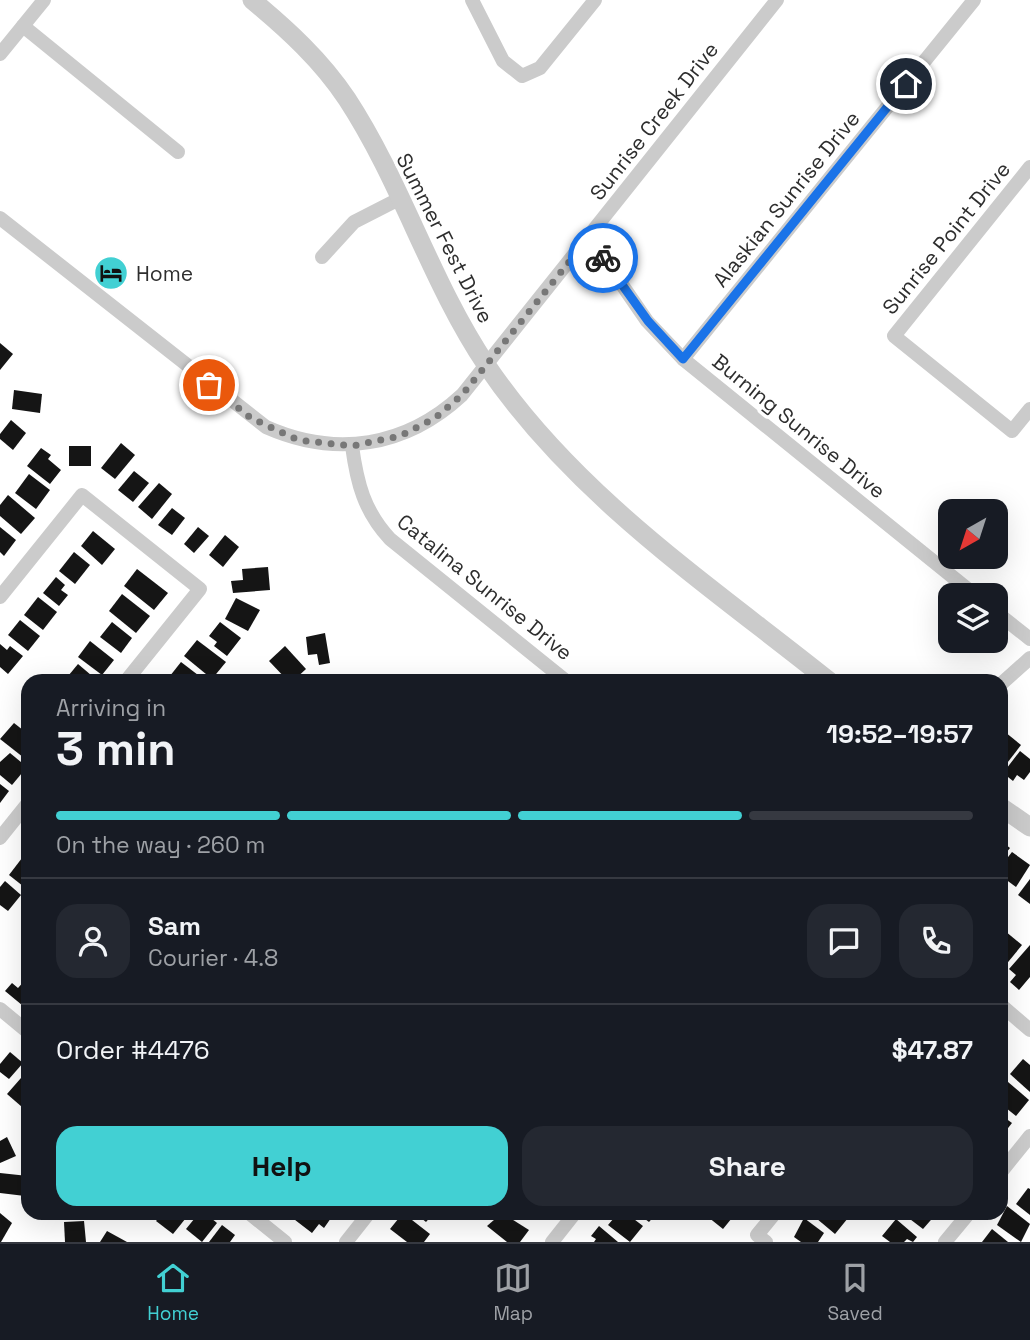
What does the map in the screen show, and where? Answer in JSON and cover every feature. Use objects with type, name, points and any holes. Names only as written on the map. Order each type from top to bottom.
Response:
[{"type":"street","points":[[0,54],[44,0]]},
{"type":"street","name":"Summer Fest Drive","points":[[252,0],[289,31],[327,71],[359,120],[459,319],[486,366],[528,422],[570,468],[820,674]]},
{"type":"street","points":[[472,0],[503,61],[522,76],[540,68],[595,0]]},
{"type":"street","name":"Sunrise Creek Drive","points":[[0,218],[251,418],[298,440],[352,446],[400,436],[435,418],[462,395],[777,0]]},
{"type":"street","name":"Alaskian Sunrise Drive","points":[[683,359],[974,0]]},
{"type":"street","points":[[23,26],[177,152]]},
{"type":"street","name":"Sunrise Point Drive","points":[[1030,167],[894,336],[1012,431],[1030,409]]},
{"type":"street","points":[[323,257],[354,222],[399,199]]},
{"type":"street","name":"Burning Sunrise Drive","points":[[586,241],[607,263],[648,321],[683,359],[960,583]]},
{"type":"street","name":"Catalina Sunrise Drive","points":[[352,446],[361,495],[377,525],[558,674]]},
{"type":"street","points":[[0,597],[82,495],[200,589],[132,674]]},
{"type":"street","points":[[1008,622],[1030,639]]},
{"type":"street","points":[[1008,678],[1030,658]]},
{"type":"street","points":[[0,836],[21,811]]},
{"type":"street","points":[[1008,812],[1030,827]]},
{"type":"street","points":[[0,1009],[21,1026]]},
{"type":"street","points":[[1008,1011],[1030,1030]]},
{"type":"street","points":[[1008,1163],[1030,1136]]},
{"type":"street","points":[[258,1220],[285,1242]]},
{"type":"street","points":[[346,1242],[363,1220]]},
{"type":"street","points":[[552,1242],[569,1220]]},
{"type":"street","points":[[761,1238],[771,1220]]},
{"type":"street","points":[[945,1242],[963,1220]]},
{"type":"building","points":[[0,343],[13,354],[0,370]]},
{"type":"building","points":[[14,390],[42,394],[40,413],[12,409]]},
{"type":"building","points":[[11,420],[26,433],[13,450],[0,439],[0,434]]},
{"type":"building","points":[[121,443],[135,455],[115,479],[101,468]]},
{"type":"building","points":[[69,446],[91,446],[91,466],[69,466]]},
{"type":"building","points":[[41,448],[51,455],[48,459],[61,470],[50,484],[27,466]]},
{"type":"building","points":[[134,471],[149,483],[133,502],[118,490]]},
{"type":"building","points":[[29,474],[50,490],[36,509],[15,493]]},
{"type":"building","points":[[159,483],[172,494],[152,519],[138,507]]},
{"type":"building","points":[[8,495],[35,518],[21,534],[0,516],[0,505]]},
{"type":"building","points":[[172,508],[185,518],[172,535],[158,525]]},
{"type":"building","points":[[0,527],[16,540],[4,556],[0,552]]},
{"type":"building","points":[[198,527],[209,536],[194,553],[184,544]]},
{"type":"building","points":[[93,531],[115,549],[102,565],[81,546]]},
{"type":"building","points":[[225,535],[239,547],[223,567],[209,555]]},
{"type":"building","points":[[74,552],[90,565],[75,584],[59,571]]},
{"type":"building","points":[[268,567],[270,590],[233,593],[231,581],[243,580],[242,569]]},
{"type":"building","points":[[137,569],[168,593],[154,610],[124,586]]},
{"type":"building","points":[[56,577],[65,585],[61,590],[68,595],[59,606],[43,593]]},
{"type":"building","points":[[122,594],[150,616],[136,633],[109,611]]},
{"type":"building","points":[[38,597],[57,612],[43,630],[24,615]]},
{"type":"building","points":[[236,598],[260,610],[248,631],[225,619]]},
{"type":"building","points":[[20,620],[40,636],[28,651],[8,635]]},
{"type":"building","points":[[112,622],[132,638],[121,653],[100,637]]},
{"type":"building","points":[[220,622],[241,638],[227,656],[214,646],[217,642],[209,636]]},
{"type":"building","points":[[325,633],[330,663],[319,665],[317,654],[308,655],[306,637]]},
{"type":"building","points":[[197,640],[226,662],[216,674],[206,674],[184,656]]},
{"type":"building","points":[[90,641],[114,660],[101,674],[78,657]]},
{"type":"building","points":[[0,644],[7,650],[10,646],[23,656],[8,674],[0,667]]},
{"type":"building","points":[[285,646],[306,669],[301,674],[281,674],[269,661]]},
{"type":"building","points":[[181,662],[197,674],[172,674]]},
{"type":"building","points":[[78,664],[90,674],[70,674]]},
{"type":"building","points":[[14,723],[21,728],[21,756],[0,739]]},
{"type":"building","points":[[1008,734],[1021,745],[1008,762]]},
{"type":"building","points":[[1020,751],[1030,759],[1030,772],[1024,780],[1017,775],[1013,781],[1008,777],[1008,767]]},
{"type":"building","points":[[10,753],[21,762],[21,774],[12,785],[0,775],[0,762]]},
{"type":"building","points":[[0,784],[9,791],[0,803]]},
{"type":"building","points":[[1012,852],[1030,865],[1016,887],[1008,881],[1008,857]]},
{"type":"building","points":[[21,859],[21,884],[9,875]]},
{"type":"building","points":[[1030,879],[1030,904],[1018,895]]},
{"type":"building","points":[[5,881],[21,895],[8,911],[0,905],[0,887]]},
{"type":"building","points":[[1008,933],[1022,945],[1008,962]]},
{"type":"building","points":[[1030,945],[1030,977],[1019,990],[1010,982],[1016,975],[1009,969]]},
{"type":"building","points":[[12,983],[18,988],[21,985],[21,1004],[5,991]]},
{"type":"building","points":[[10,1052],[21,1061],[21,1065],[9,1079],[0,1072],[0,1064]]},
{"type":"building","points":[[1023,1059],[1030,1065],[1030,1092],[1010,1074]]},
{"type":"building","points":[[21,1078],[21,1106],[7,1094]]},
{"type":"building","points":[[1008,1082],[1029,1100],[1016,1116],[1008,1110]]},
{"type":"building","points":[[7,1137],[16,1156],[0,1163],[0,1141]]},
{"type":"building","points":[[0,1173],[21,1175],[21,1196],[0,1193]]},
{"type":"building","points":[[1028,1188],[1030,1189],[1030,1215],[1016,1204]]},
{"type":"building","points":[[1008,1207],[1030,1224],[1021,1242],[997,1225],[1000,1220],[1008,1220]]},
{"type":"building","points":[[0,1213],[12,1223],[1,1242],[0,1242]]},
{"type":"building","points":[[157,1220],[184,1220],[173,1234]]},
{"type":"building","points":[[193,1220],[213,1220],[217,1223],[202,1242],[186,1229]]},
{"type":"building","points":[[295,1220],[330,1220],[324,1228],[319,1224],[312,1233]]},
{"type":"building","points":[[397,1220],[412,1220],[430,1234],[424,1242],[407,1242],[390,1229]]},
{"type":"building","points":[[494,1220],[513,1220],[529,1230],[520,1242],[507,1242],[487,1226]]},
{"type":"building","points":[[612,1220],[635,1220],[643,1226],[630,1242],[608,1225]]},
{"type":"building","points":[[712,1220],[730,1220],[723,1229]]},
{"type":"building","points":[[803,1220],[824,1233],[818,1242],[801,1242],[794,1237]]},
{"type":"building","points":[[818,1220],[846,1220],[835,1234]]},
{"type":"building","points":[[897,1220],[917,1237],[913,1242],[907,1239],[904,1242],[890,1242],[882,1236]]},
{"type":"building","points":[[911,1220],[931,1220],[923,1229]]},
{"type":"building","points":[[84,1221],[86,1242],[65,1242],[64,1222]]},
{"type":"building","points":[[222,1225],[235,1235],[230,1242],[209,1242]]},
{"type":"building","points":[[599,1226],[618,1242],[594,1242],[596,1239],[591,1236]]},
{"type":"building","points":[[992,1229],[1008,1242],[982,1242]]},
{"type":"building","points":[[107,1231],[127,1242],[100,1242]]},
{"type":"way so far","points":[[209,385],[251,418],[298,440],[332,446],[352,446],[400,436],[435,418],[462,395],[586,241],[603,258]]},
{"type":"place","name":"Home","points":[[111,273]]},
{"type":"route","points":[[603,258],[648,321],[683,359],[906,84]]}]
